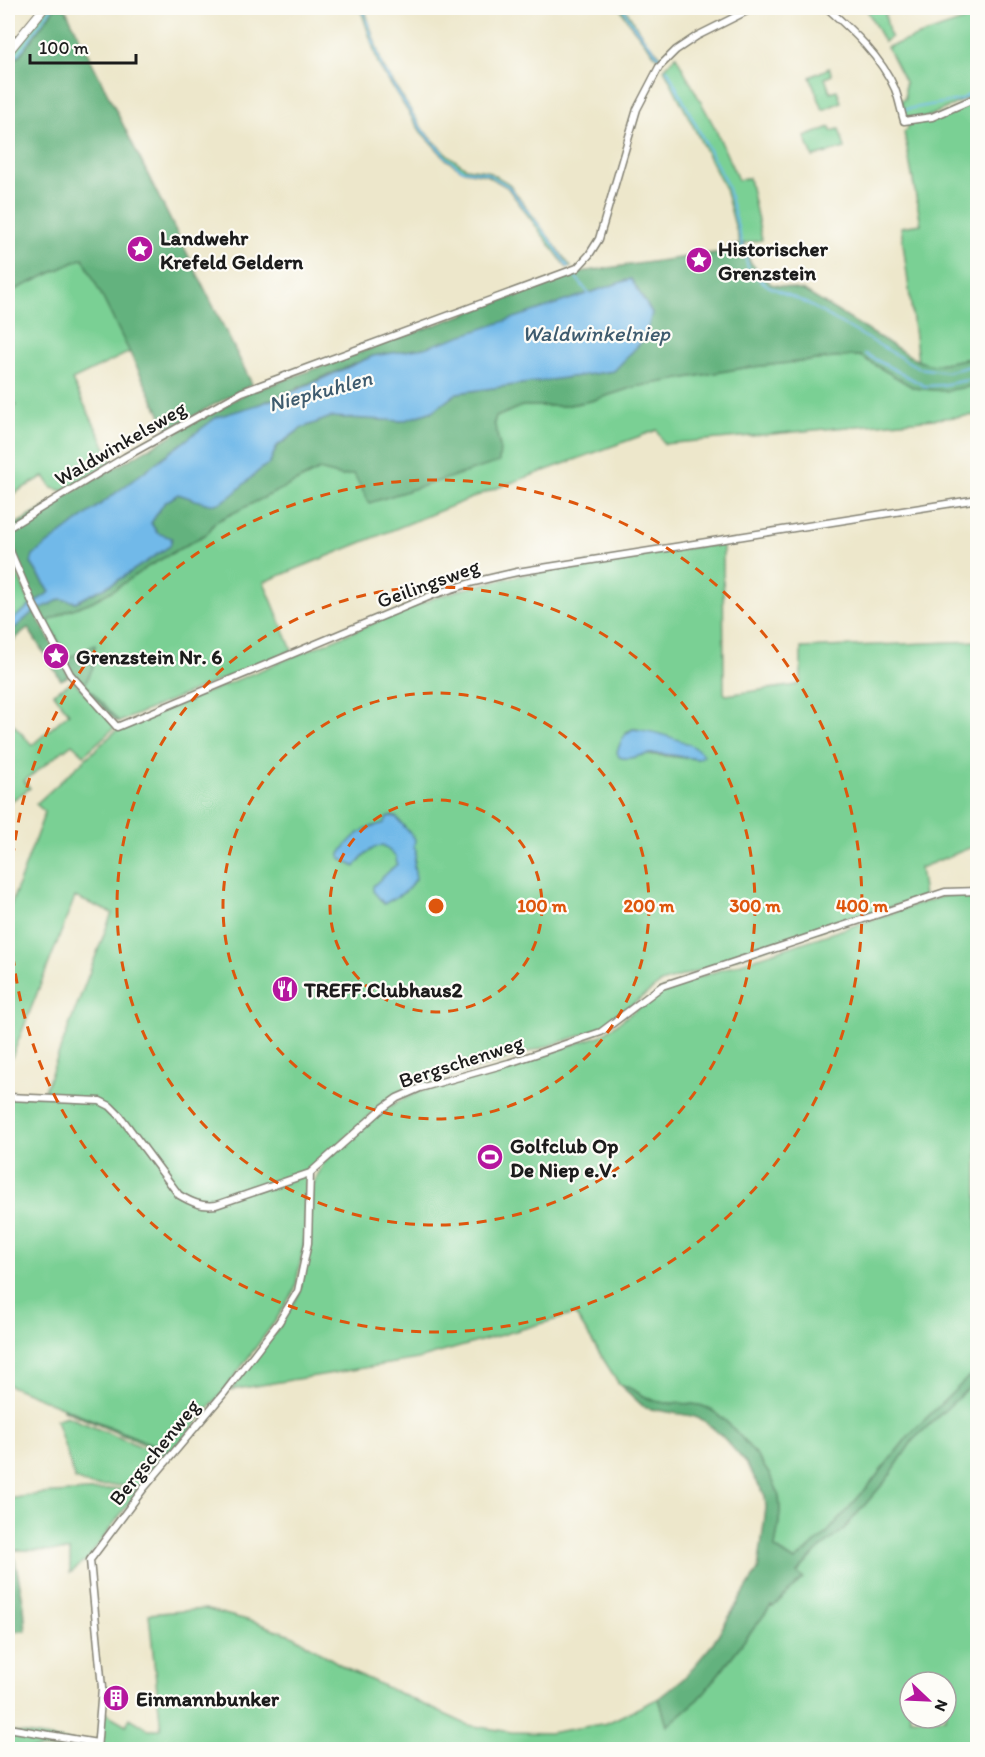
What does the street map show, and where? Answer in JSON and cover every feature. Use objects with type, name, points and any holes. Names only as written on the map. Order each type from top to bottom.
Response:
[{"type":"street","points":[[8,52],[44,8]]},
{"type":"street","name":"Waldwinkelsweg","points":[[8,528],[126,457],[251,388],[578,268],[599,239],[637,109],[659,66],[675,50],[697,36],[753,8]]},
{"type":"street","points":[[827,8],[873,53],[895,89],[904,121],[932,117],[978,97]]},
{"type":"street","name":"Geilingsweg","points":[[8,546],[34,607],[70,675],[117,726],[433,595],[474,582],[516,572],[978,499]]},
{"type":"street","name":"Bergschenweg","points":[[97,1746],[102,1688],[90,1560],[144,1488],[225,1392],[279,1322],[298,1291],[308,1243],[310,1173],[383,1108],[397,1098],[420,1088],[509,1063],[601,1032],[662,986],[945,892],[978,891]]},
{"type":"street","points":[[8,1097],[100,1101],[110,1106],[179,1195],[192,1203],[205,1206],[310,1173]]},
{"type":"street","points":[[8,1728],[97,1746]]},
{"type":"green space","points":[[48,8],[55,8],[21,54],[8,67],[8,56]]},
{"type":"green space","points":[[55,8],[65,8],[252,384],[168,430],[83,258],[8,293],[8,67],[21,54]]},
{"type":"green space","points":[[356,8],[365,10],[382,65],[423,130],[448,155],[466,168],[487,171],[508,183],[571,267],[567,268],[507,187],[486,175],[464,171],[447,160],[421,132],[379,66],[362,13]]},
{"type":"green space","points":[[620,8],[625,8],[646,41],[662,57],[659,60],[629,23]]},
{"type":"green space","points":[[866,8],[903,8],[885,14],[888,33],[891,37],[884,42]]},
{"type":"green space","points":[[977,16],[977,94],[927,117],[905,118],[901,100],[905,99],[905,82],[887,47]]},
{"type":"green space","points":[[676,56],[715,128],[738,180],[749,178],[762,240],[740,244],[725,189],[664,69]]},
{"type":"green space","points":[[829,68],[832,75],[825,78],[830,92],[837,90],[841,102],[823,110],[810,77]]},
{"type":"green space","points":[[976,100],[978,107],[977,357],[932,365],[918,361],[901,227],[921,224],[904,132],[908,129],[907,123],[934,117]]},
{"type":"green space","points":[[830,127],[831,131],[839,129],[845,148],[813,157],[805,137]]},
{"type":"green space","points":[[744,244],[750,262],[771,284],[804,291],[918,361],[932,365],[977,357],[977,385],[945,391],[914,388],[860,356],[743,368],[634,387],[591,401],[563,406],[522,406],[496,417],[494,422],[500,447],[499,462],[369,503],[354,474],[342,476],[319,470],[215,522],[208,533],[149,566],[115,589],[47,622],[68,658],[95,645],[93,667],[85,684],[119,722],[115,721],[71,673],[39,608],[61,599],[76,602],[117,581],[157,533],[151,523],[164,503],[178,494],[212,504],[260,468],[269,464],[277,447],[302,428],[331,417],[402,421],[433,411],[457,393],[614,371],[424,348],[373,356],[260,404],[31,563],[50,592],[35,602],[10,549],[9,528],[253,389],[254,391],[580,272],[729,251],[728,245]]},
{"type":"green space","points":[[83,258],[130,352],[72,380],[113,462],[63,491],[52,488],[44,476],[8,497],[8,410],[16,406],[8,386],[8,293]]},
{"type":"green space","points":[[860,356],[914,388],[945,391],[977,385],[977,415],[664,444],[657,430],[494,489],[264,582],[292,650],[119,722],[85,684],[93,667],[94,646],[68,658],[47,622],[115,589],[149,566],[208,533],[215,522],[320,470],[342,476],[500,447],[494,423],[496,417],[522,406],[564,406],[591,401],[634,387],[743,368]]},
{"type":"green space","points":[[723,543],[724,693],[726,695],[797,685],[801,681],[801,648],[977,641],[977,845],[920,868],[924,896],[661,983],[598,1030],[401,1093],[381,1105],[310,1171],[307,1170],[304,1244],[295,1289],[276,1320],[223,1392],[171,1452],[8,1385],[8,1096],[43,1095],[112,913],[75,897],[8,1067],[8,913],[45,812],[36,804],[117,730],[434,598],[541,571]],"holes":[[[634,729],[642,730],[697,759],[645,754],[626,732]],[[384,823],[416,852],[415,879],[393,869],[397,864],[396,857],[383,845],[374,847],[358,862],[371,827]]]},
{"type":"green space","points":[[8,554],[31,605],[8,623]]},
{"type":"green space","points":[[34,611],[69,676],[61,680],[28,628],[8,645],[8,634]]},
{"type":"green space","points":[[74,681],[115,727],[84,755],[72,744],[24,781],[30,788],[8,803],[8,731],[13,724],[32,745],[69,713],[53,693]]},
{"type":"green space","points":[[977,894],[977,1369],[910,1434],[826,1534],[795,1561],[775,1548],[780,1507],[778,1493],[767,1471],[748,1445],[725,1421],[705,1407],[655,1401],[619,1384],[575,1314],[418,1359],[231,1390],[281,1324],[300,1292],[312,1187],[324,1162],[384,1110],[421,1091],[490,1072],[602,1035],[663,989],[946,895]]},
{"type":"green space","points":[[977,1369],[977,1380],[913,1440],[887,1479],[844,1529],[817,1551],[797,1573],[803,1578],[773,1607],[771,1606],[699,1699],[667,1726],[659,1698],[684,1678],[711,1646],[758,1570],[766,1508],[765,1496],[746,1463],[722,1436],[703,1420],[645,1408],[619,1384],[655,1401],[705,1407],[736,1432],[758,1458],[774,1483],[780,1507],[775,1548],[795,1561],[826,1534],[910,1434]]},
{"type":"green space","points":[[977,1380],[977,1749],[99,1750],[102,1711],[126,1725],[130,1718],[148,1729],[161,1729],[149,1614],[205,1609],[251,1621],[294,1636],[349,1670],[468,1725],[511,1732],[549,1733],[607,1723],[659,1698],[667,1726],[699,1699],[771,1606],[802,1577],[797,1573],[817,1551],[844,1529],[887,1479],[913,1440]]},
{"type":"green space","points":[[63,1408],[171,1452],[163,1461],[158,1450],[63,1410]]},
{"type":"green space","points":[[66,1416],[152,1451],[157,1456],[159,1465],[142,1485],[91,1486],[75,1479],[56,1420]]},
{"type":"green space","points":[[133,1488],[138,1491],[87,1560],[70,1573],[70,1551],[13,1550],[8,1553],[8,1499],[40,1494]]},
{"type":"green space","points":[[13,1550],[24,1605],[26,1631],[8,1632],[8,1553]]},
{"type":"green space","points":[[8,1731],[93,1745],[93,1749],[8,1749]]},
{"type":"water","name":"Waldwinkelniep","points":[[631,279],[652,313],[645,338],[614,371],[457,393],[433,411],[402,421],[331,417],[302,428],[277,446],[269,464],[225,500],[210,504],[178,494],[164,503],[151,523],[157,533],[172,538],[170,546],[117,581],[76,602],[61,599],[40,609],[35,602],[50,592],[31,563],[33,555],[217,417],[295,391],[373,356],[424,348]]},
{"type":"water","points":[[31,605],[34,611],[8,634],[8,623]]},
{"type":"water","points":[[633,729],[661,734],[683,742],[704,756],[697,759],[656,754],[619,757],[617,752],[621,741]]},
{"type":"water","points":[[387,817],[396,817],[415,839],[416,879],[405,892],[384,904],[373,891],[373,886],[397,864],[396,857],[383,845],[367,853],[355,867],[340,858],[340,854],[358,834],[384,823]]},
{"type":"waterway","points":[[8,64],[19,53],[52,8]]},
{"type":"waterway","points":[[359,8],[364,12],[382,68],[422,130],[447,158],[463,170],[486,173],[508,186],[568,267]]},
{"type":"waterway","points":[[623,8],[632,24],[660,58]]},
{"type":"waterway","points":[[667,69],[727,185],[749,271],[768,286],[806,303],[919,368],[947,372],[978,364]]},
{"type":"waterway","points":[[902,110],[960,100],[978,89]]},
{"type":"waterway","points":[[574,275],[589,294]]},
{"type":"waterway","points":[[865,354],[925,386],[978,378]]},
{"type":"place","name":"Landwehr Krefeld Geldern","points":[[140,249]]},
{"type":"place","name":"Historischer Grenzstein","points":[[699,260]]},
{"type":"place","name":"Grenzstein Nr. 6","points":[[56,656]]},
{"type":"place","name":"TREFF.Clubhaus2","points":[[285,989]]},
{"type":"place","name":"Golfclub Op De Niep e.V.","points":[[490,1157]]},
{"type":"place","name":"Einmannbunker","points":[[116,1698]]},
{"type":"water label","name":"Niepkuhlen","points":[[320,391]]}]
